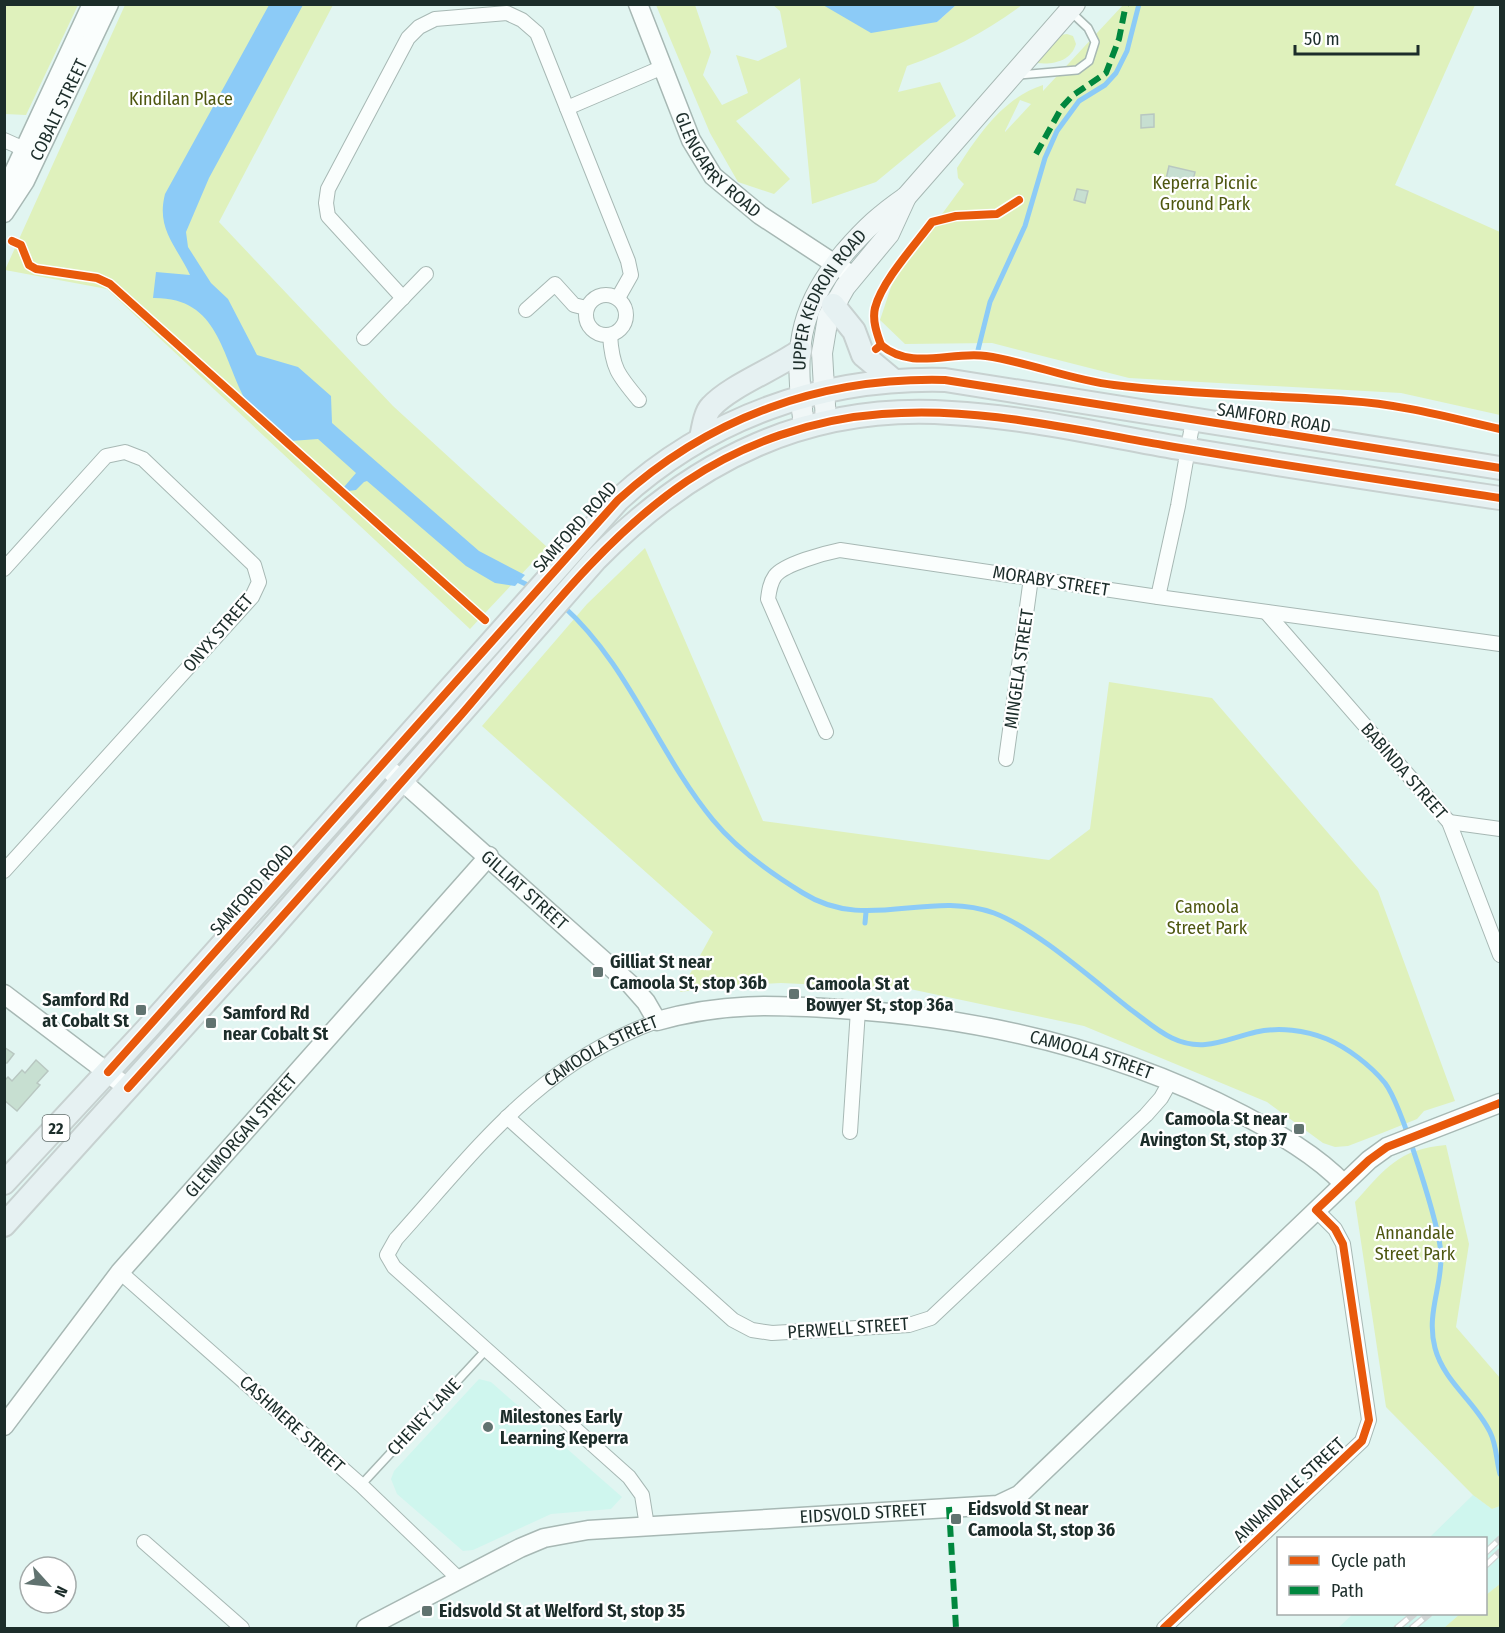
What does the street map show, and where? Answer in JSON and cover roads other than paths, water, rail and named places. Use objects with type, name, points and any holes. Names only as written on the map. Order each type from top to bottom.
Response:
[{"type":"main road","name":"UPPER KEDRON ROAD","points":[[815,425],[800,396],[800,351],[809,307],[815,293],[835,264],[873,220],[906,197],[1072,8]]},
{"type":"main road","name":"UPPER KEDRON ROAD","points":[[815,425],[824,390],[822,343],[833,305],[889,234],[906,197]]},
{"type":"main road","points":[[833,305],[854,331],[863,355],[893,380]]},
{"type":"main road","points":[[700,438],[709,408],[724,396],[773,370],[800,351]]},
{"type":"main road","name":"SAMFORD ROAD","points":[[4,1184],[384,765],[589,531],[642,479],[700,438],[750,414],[824,390],[893,380],[945,380],[983,384],[1192,420],[1500,468]]},
{"type":"main road","name":"SAMFORD ROAD","points":[[4,1225],[403,781],[613,543],[649,510],[686,482],[746,449],[815,425],[882,414],[950,412],[1037,423],[1500,498]]},
{"type":"street","name":"COBALT STREET","points":[[4,213],[92,4]]},
{"type":"street","name":"COBALT STREET","points":[[4,202],[109,4]]},
{"type":"street","name":"GLENGARRY ROAD","points":[[638,4],[691,140],[713,176],[760,215],[854,276]]},
{"type":"street","points":[[403,298],[328,216],[326,203],[328,189],[408,38],[419,27],[435,19],[507,13],[522,20],[537,33],[628,261],[631,275],[618,298]]},
{"type":"street","points":[[567,108],[663,67]]},
{"type":"street","points":[[4,140],[31,152]]},
{"type":"street","points":[[364,338],[426,274]]},
{"type":"street","points":[[526,310],[555,284],[574,305],[586,308]]},
{"type":"street","points":[[600,295],[618,298],[626,311],[626,319],[617,332],[610,335],[598,334],[589,326],[586,308],[600,295]]},
{"type":"street","points":[[610,335],[612,361],[616,372],[639,400]]},
{"type":"street","points":[[1158,597],[1192,420]]},
{"type":"street","name":"ONYX STREET","points":[[4,569],[106,456],[125,452],[143,459],[254,565],[259,582],[252,597],[4,871]]},
{"type":"street","name":"MORABY STREET","points":[[826,732],[768,599],[770,586],[776,574],[817,555],[840,550],[1500,644]]},
{"type":"street","name":"MINGELA STREET","points":[[1006,759],[1031,578]]},
{"type":"street","name":"BABINDA STREET","points":[[1266,612],[1449,822],[1500,955]]},
{"type":"street","name":"GILLIAT STREET","points":[[384,765],[489,856],[639,993],[657,1021]]},
{"type":"street","points":[[1449,822],[1500,829]]},
{"type":"street","name":"GLENMORGAN STREET","points":[[4,1426],[120,1272],[489,856]]},
{"type":"street","points":[[4,994],[128,1088]]},
{"type":"street","name":"CAMOOLA STREET","points":[[647,1526],[645,1506],[636,1485],[394,1267],[387,1255],[396,1239],[507,1117],[545,1081],[611,1040],[657,1021],[707,1010],[760,1004],[858,1010],[945,1018],[979,1024],[1084,1050],[1170,1082],[1260,1124],[1324,1165],[1344,1184]]},
{"type":"street","points":[[850,1132],[858,1010]]},
{"type":"street","name":"PERWELL STREET","points":[[507,1117],[733,1320],[752,1330],[772,1333],[909,1325],[931,1318],[1146,1115],[1161,1098],[1170,1082]]},
{"type":"street","name":"EIDSVOLD STREET","points":[[373,1627],[520,1548],[544,1538],[588,1530],[998,1505],[1019,1495],[1369,1160],[1387,1147],[1500,1103]]},
{"type":"street","name":"ANNANDALE STREET","points":[[1164,1629],[1362,1441],[1369,1420],[1343,1244],[1335,1229],[1316,1210]]},
{"type":"street","name":"CASHMERE STREET","points":[[120,1272],[361,1485],[460,1580]]},
{"type":"street","points":[[144,1542],[242,1629]]},
{"type":"lane","points":[[1010,76],[1068,72],[1084,67],[1089,61],[1095,42],[1088,28],[1072,8]]},
{"type":"lane","name":"CHENEY LANE","points":[[361,1485],[486,1350]]},
{"type":"water","points":[[269,5],[303,5],[209,178],[186,232],[188,247],[211,283],[228,299],[257,355],[298,367],[331,396],[332,423],[479,551],[525,575],[515,586],[495,583],[466,566],[367,481],[356,490],[349,491],[344,487],[356,473],[318,439],[291,441],[250,407],[215,332],[205,318],[192,307],[175,300],[153,298],[156,272],[190,275],[165,227],[163,206],[165,194]]},
{"type":"water","points":[[823,5],[956,5],[937,22],[871,33]]},
{"type":"waterway","points":[[978,350],[990,302],[1025,226],[1045,158],[1057,131],[1079,101],[1105,85],[1116,73],[1127,51],[1139,4]]},
{"type":"waterway","points":[[513,578],[532,587]]},
{"type":"waterway","points":[[563,606],[586,629],[625,682],[675,766],[713,820],[755,860],[803,893],[827,904],[850,910],[874,911],[946,905],[970,907],[994,913],[1046,943],[1151,1025],[1172,1038],[1204,1045],[1265,1030],[1301,1032],[1335,1043],[1351,1052],[1373,1070],[1385,1083],[1400,1115],[1427,1194],[1439,1240],[1441,1267],[1432,1324],[1435,1348],[1445,1371],[1490,1432],[1500,1474]]},
{"type":"waterway","points":[[865,923],[866,912]]},
{"type":"railway","points":[[1487,1551],[1500,1539]]},
{"type":"railway","points":[[1487,1564],[1500,1552]]},
{"type":"railway","points":[[1397,1628],[1413,1615]]},
{"type":"railway","points":[[1412,1628],[1428,1615]]},
{"type":"place","name":"Gilliat St near Camoola St, stop 36b","points":[[598,972]]},
{"type":"place","name":"Camoola St at Bowyer St, stop 36a","points":[[794,994]]},
{"type":"place","name":"Samford Rd at Cobalt St","points":[[141,1010]]},
{"type":"place","name":"Samford Rd near Cobalt St","points":[[211,1023]]},
{"type":"place","name":"Camoola St near Avington St, stop 37","points":[[1299,1129]]},
{"type":"place","name":"Milestones Early Learning Keperra","points":[[488,1427]]},
{"type":"place","name":"Eidsvold St near Camoola St, stop 36","points":[[956,1519]]},
{"type":"place","name":"Eidsvold St at Welford St, stop 35","points":[[427,1611]]},
{"type":"park label","name":"Kindilan Place","points":[[181,99]]},
{"type":"park label","name":"Keperra Picnic Ground Park","points":[[1205,193]]},
{"type":"park label","name":"Camoola Street Park","points":[[1207,917]]},
{"type":"park label","name":"Annandale Street Park","points":[[1415,1243]]}]
